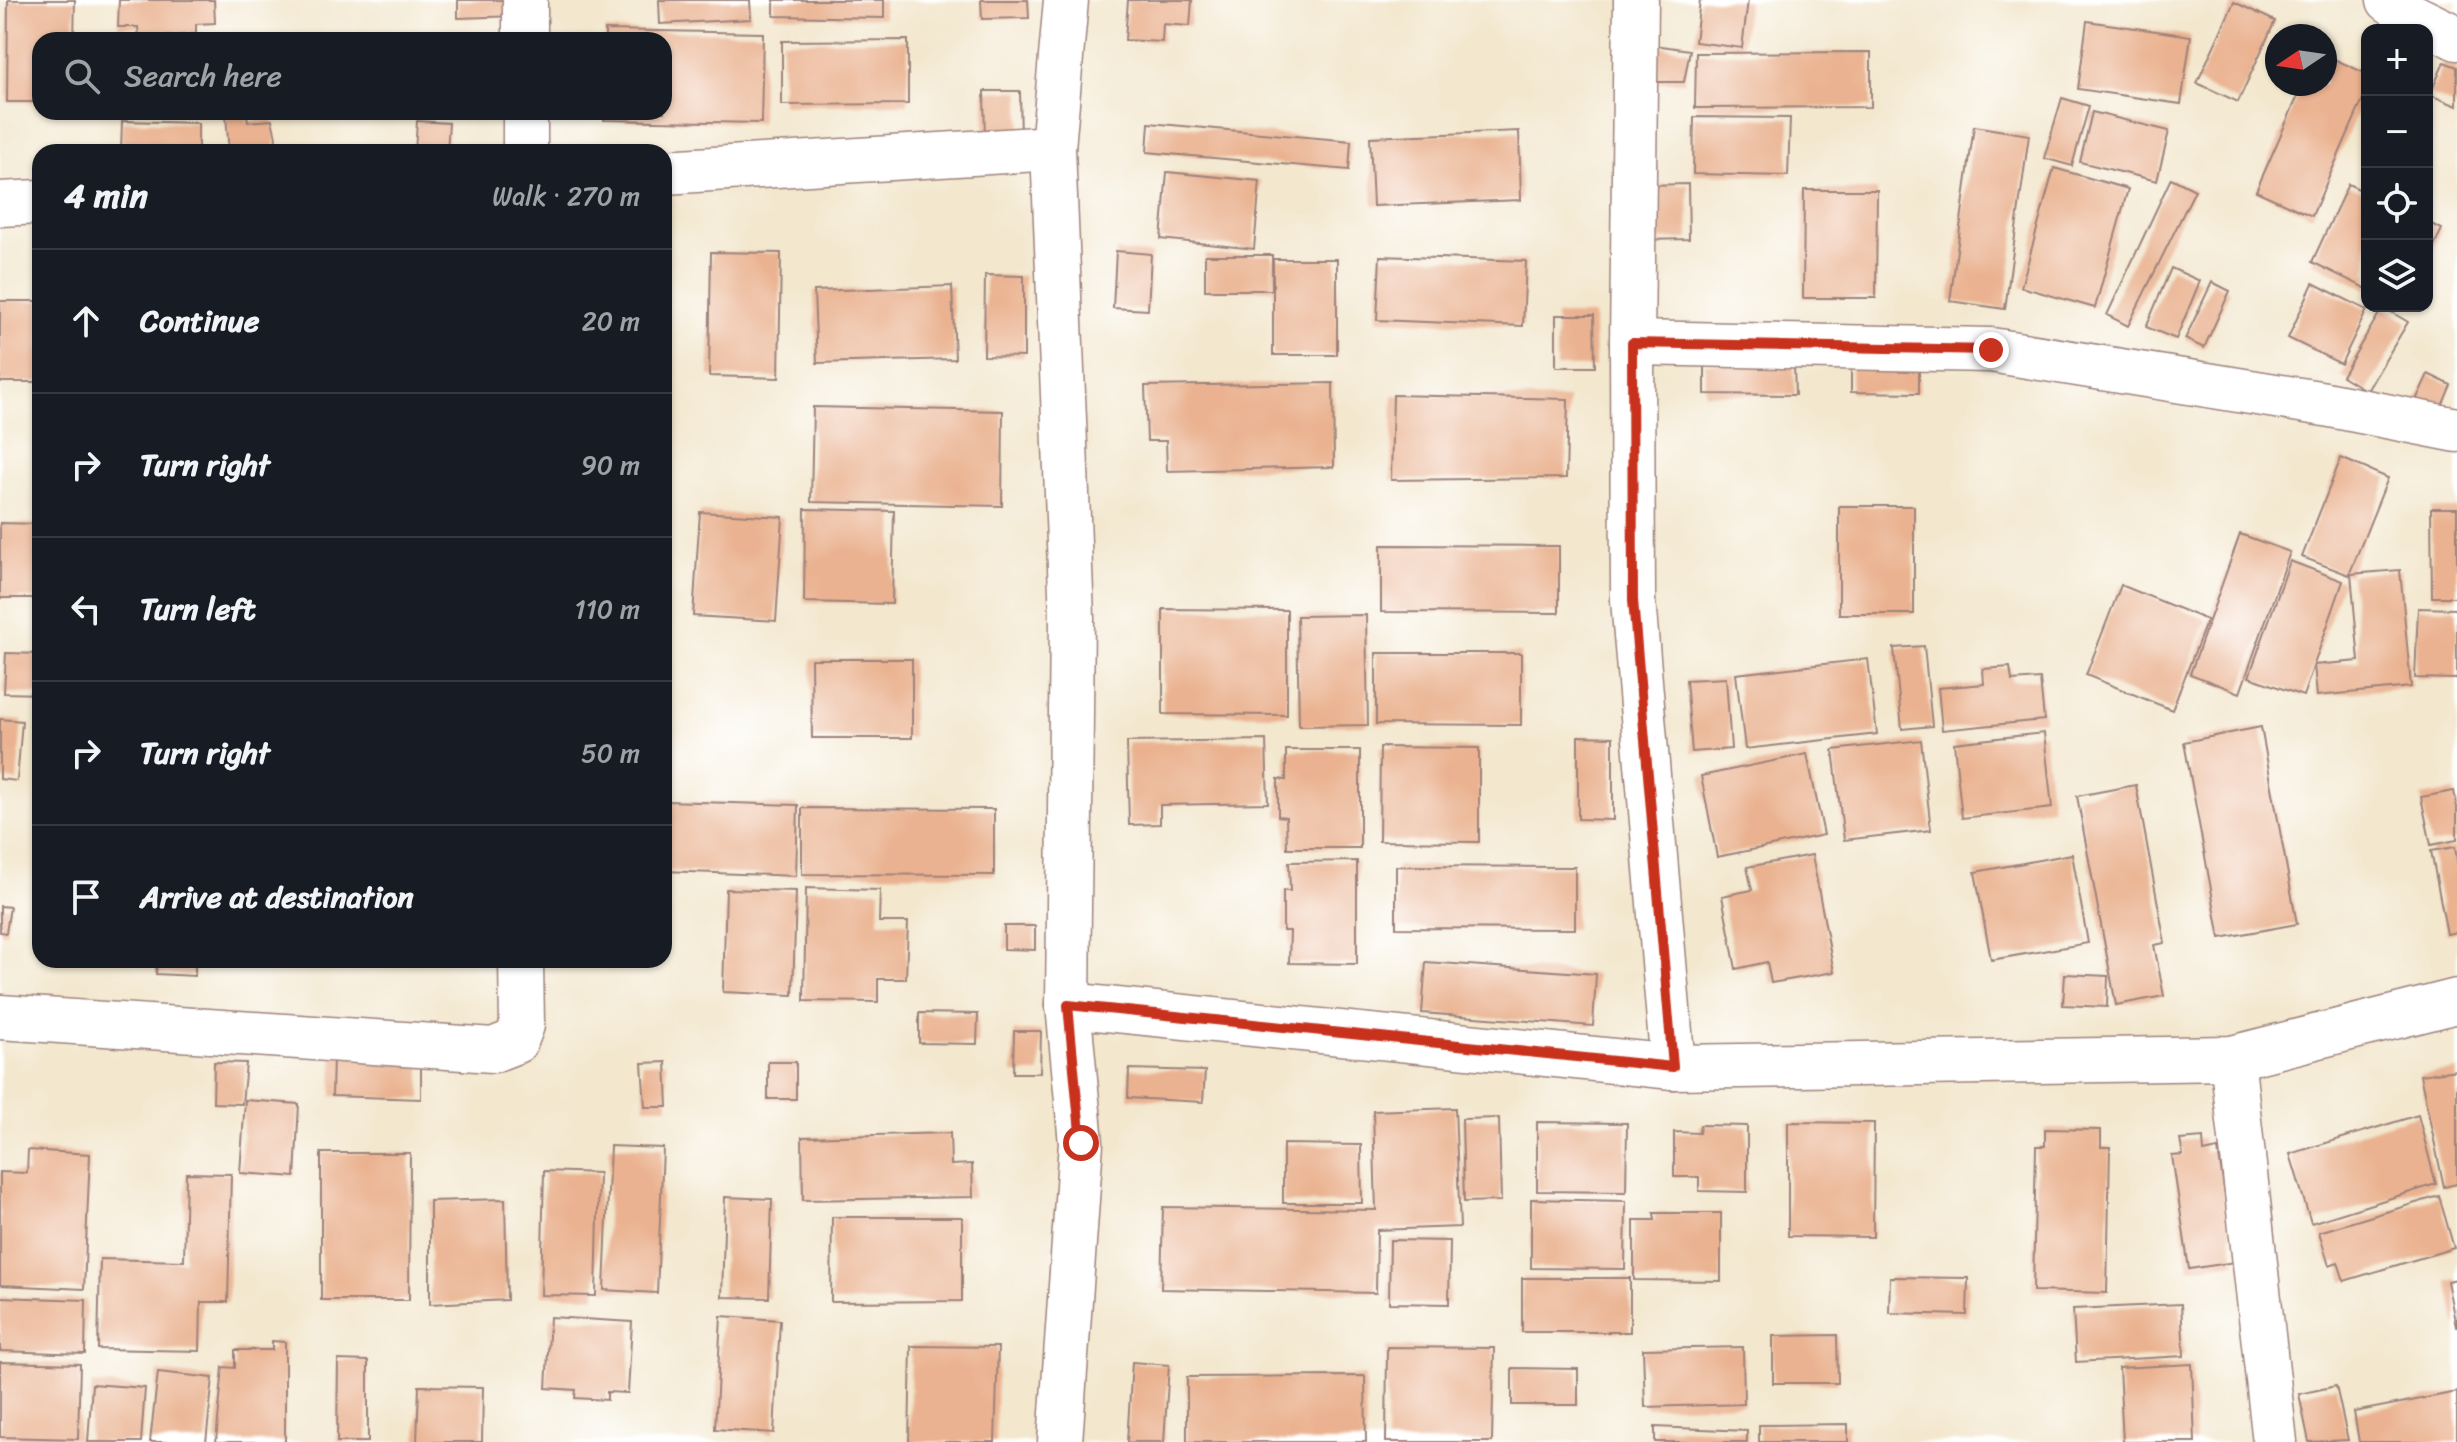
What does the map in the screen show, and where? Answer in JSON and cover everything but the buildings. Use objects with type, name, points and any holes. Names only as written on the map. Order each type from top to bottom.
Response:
[{"type":"street","points":[[525,0],[525,32]]},
{"type":"street","points":[[1060,1442],[1081,1143],[1068,1005],[1072,617],[1053,148],[1066,0]]},
{"type":"street","points":[[1636,0],[1633,600],[1673,1067]]},
{"type":"street","points":[[2389,0],[2410,15],[2457,38]]},
{"type":"street","points":[[525,120],[525,144]]},
{"type":"street","points":[[672,172],[1053,148]]},
{"type":"street","points":[[0,204],[32,202]]},
{"type":"street","points":[[1632,343],[1991,350],[2325,404],[2457,430]]},
{"type":"street","points":[[0,1017],[493,1050],[516,1041],[522,1025],[521,968]]},
{"type":"street","points":[[1068,1005],[1673,1067],[2232,1058],[2457,1001]]},
{"type":"street","points":[[2232,1058],[2275,1442]]},
{"type":"route","points":[[1081,1143],[1068,1005],[1673,1067],[1633,600],[1632,343],[1991,350]]}]
